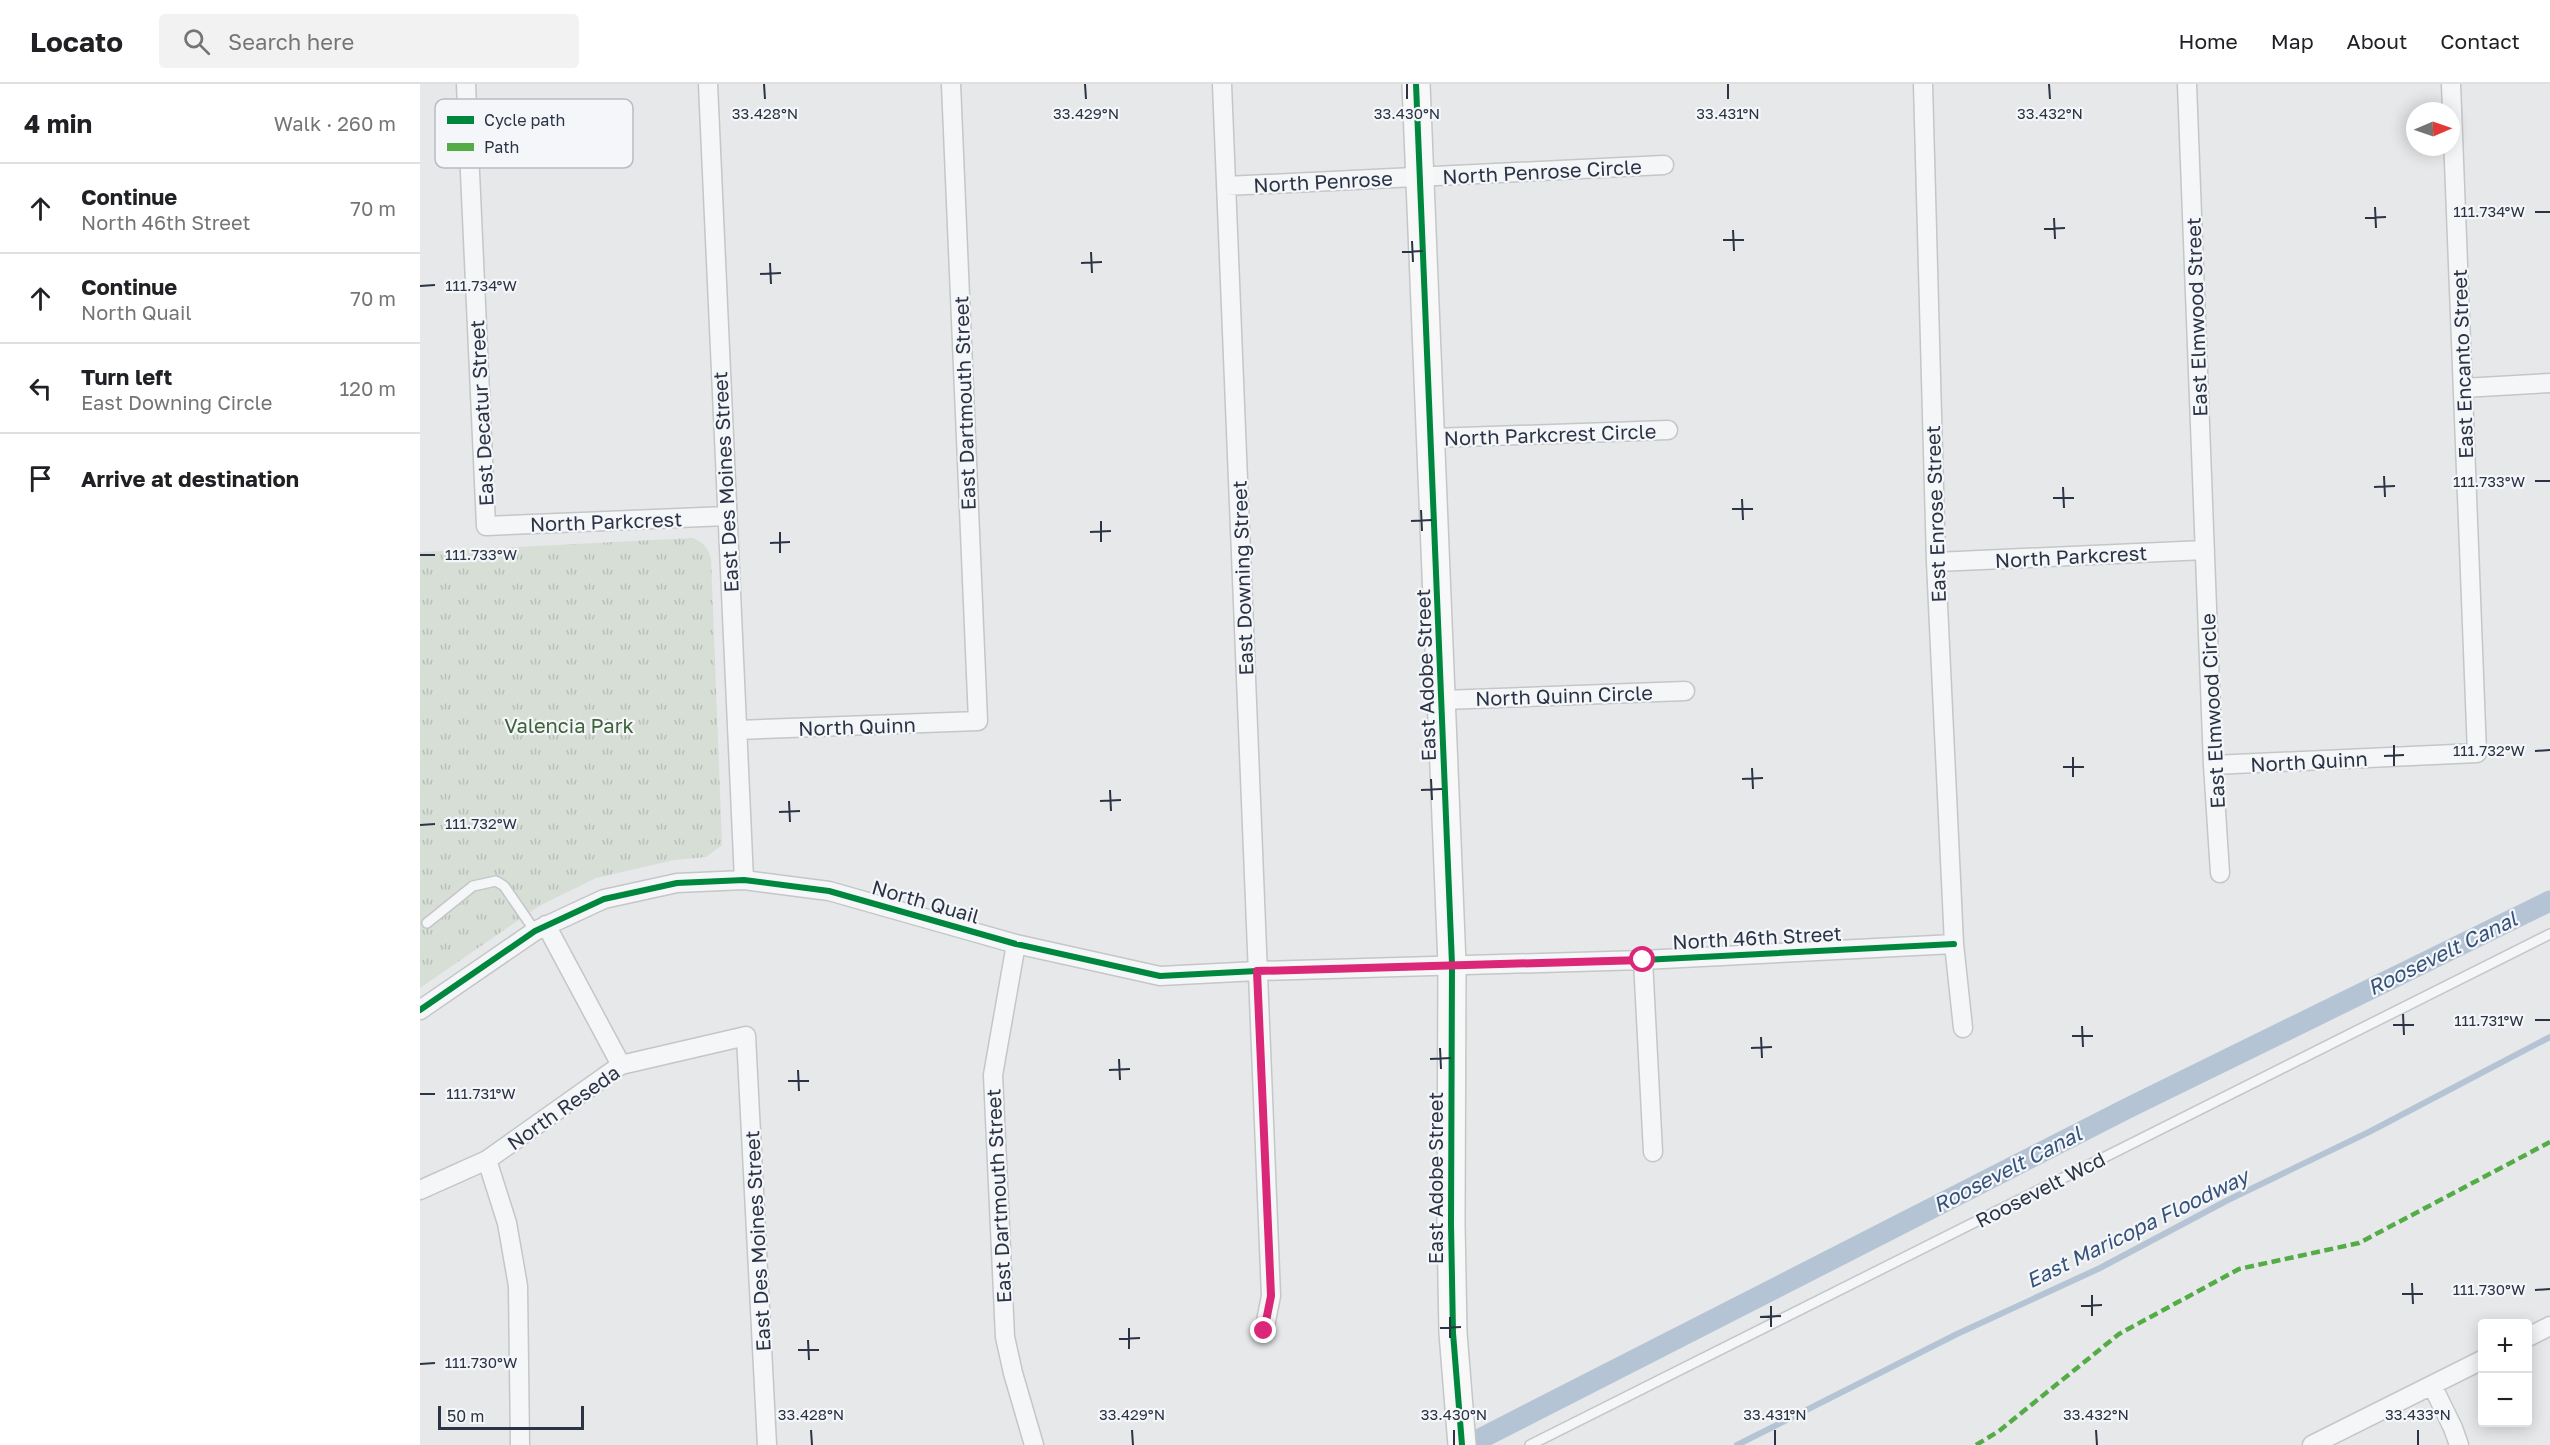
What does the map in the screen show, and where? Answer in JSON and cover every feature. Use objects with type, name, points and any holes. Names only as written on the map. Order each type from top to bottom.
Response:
[{"type":"street","name":"East Decatur Street","points":[[466,84],[467,99]]},
{"type":"street","name":"East Des Moines Street","points":[[708,84],[744,880]]},
{"type":"street","name":"East Dartmouth Street","points":[[951,84],[978,721]]},
{"type":"street","name":"East Downing Street","points":[[1222,84],[1271,1296],[1264,1331]]},
{"type":"street","name":"East Adobe Street","points":[[1416,84],[1452,964],[1451,1224],[1454,1333],[1461,1436]]},
{"type":"street","name":"East Enrose Street","points":[[1923,84],[1936,562],[1954,944],[1963,1028]]},
{"type":"street","name":"East Elmwood Street","points":[[2187,84],[2205,550]]},
{"type":"street","name":"East Encanto Street","points":[[2451,84],[2477,753]]},
{"type":"street","name":"North Penrose Circle","points":[[1420,177],[1664,165]]},
{"type":"street","name":"East Decatur Street","points":[[470,168],[486,526]]},
{"type":"street","name":"North Penrose","points":[[1226,186],[1420,177]]},
{"type":"street","points":[[2463,388],[2550,383]]},
{"type":"street","name":"North Parkcrest Circle","points":[[1431,438],[1668,430]]},
{"type":"street","name":"North Parkcrest","points":[[486,526],[727,516]]},
{"type":"street","name":"North Parkcrest","points":[[1936,562],[2205,550]]},
{"type":"street","name":"East Elmwood Circle","points":[[2205,550],[2213,765],[2220,873]]},
{"type":"street","name":"North Quinn Circle","points":[[1443,700],[1684,691]]},
{"type":"street","name":"North Quinn","points":[[737,730],[978,721]]},
{"type":"street","name":"North Quinn","points":[[2213,765],[2477,753]]},
{"type":"street","name":"North Quail","points":[[420,1010],[540,928],[604,899],[676,883],[744,880],[829,891],[1016,944],[1160,976],[1452,964]]},
{"type":"street","points":[[540,928],[621,1065]]},
{"type":"street","name":"East Dartmouth Street","points":[[1016,944],[993,1075],[1005,1337],[1034,1445]]},
{"type":"street","name":"North 46th Street","points":[[1452,964],[1643,960],[1954,944]]},
{"type":"street","points":[[1643,960],[1653,1152]]},
{"type":"street","name":"East Des Moines Street","points":[[746,1036],[767,1445]]},
{"type":"street","name":"North Reseda","points":[[420,1190],[487,1160],[621,1065],[746,1036]]},
{"type":"street","points":[[487,1160],[507,1223],[518,1286],[520,1445]]},
{"type":"street","points":[[2532,1335],[2550,1326]]},
{"type":"street","points":[[2312,1445],[2478,1362]]},
{"type":"street","points":[[2432,1385],[2453,1428],[2458,1445]]},
{"type":"lane","points":[[427,923],[473,886],[496,881],[504,886],[540,928]]},
{"type":"lane","name":"Roosevelt Wcd","points":[[1530,1445],[2550,934]]},
{"type":"green space","name":"Valencia Park","points":[[693,538],[705,546],[711,559],[722,845],[706,857],[674,860],[596,878],[539,906],[420,988],[420,552]]},
{"type":"waterway","name":"Roosevelt Canal","points":[[1468,1445],[2130,1107],[2550,901]]},
{"type":"waterway","name":"East Maricopa Floodway","points":[[1737,1445],[1957,1334],[2100,1268],[2228,1200],[2369,1132],[2550,1037]]},
{"type":"marked path","points":[[1976,1445],[1999,1431],[2119,1334],[2239,1269],[2359,1243],[2550,1142]]},
{"type":"cycle path","points":[[1416,84],[1452,964],[1453,1333],[1462,1445]]},
{"type":"cycle path","points":[[420,1010],[535,931],[604,899],[677,883],[744,880],[829,891],[1016,944],[1160,976],[1643,960],[1954,944]]},
{"type":"route","points":[[1264,1331],[1271,1296],[1257,971],[1643,960]]}]
